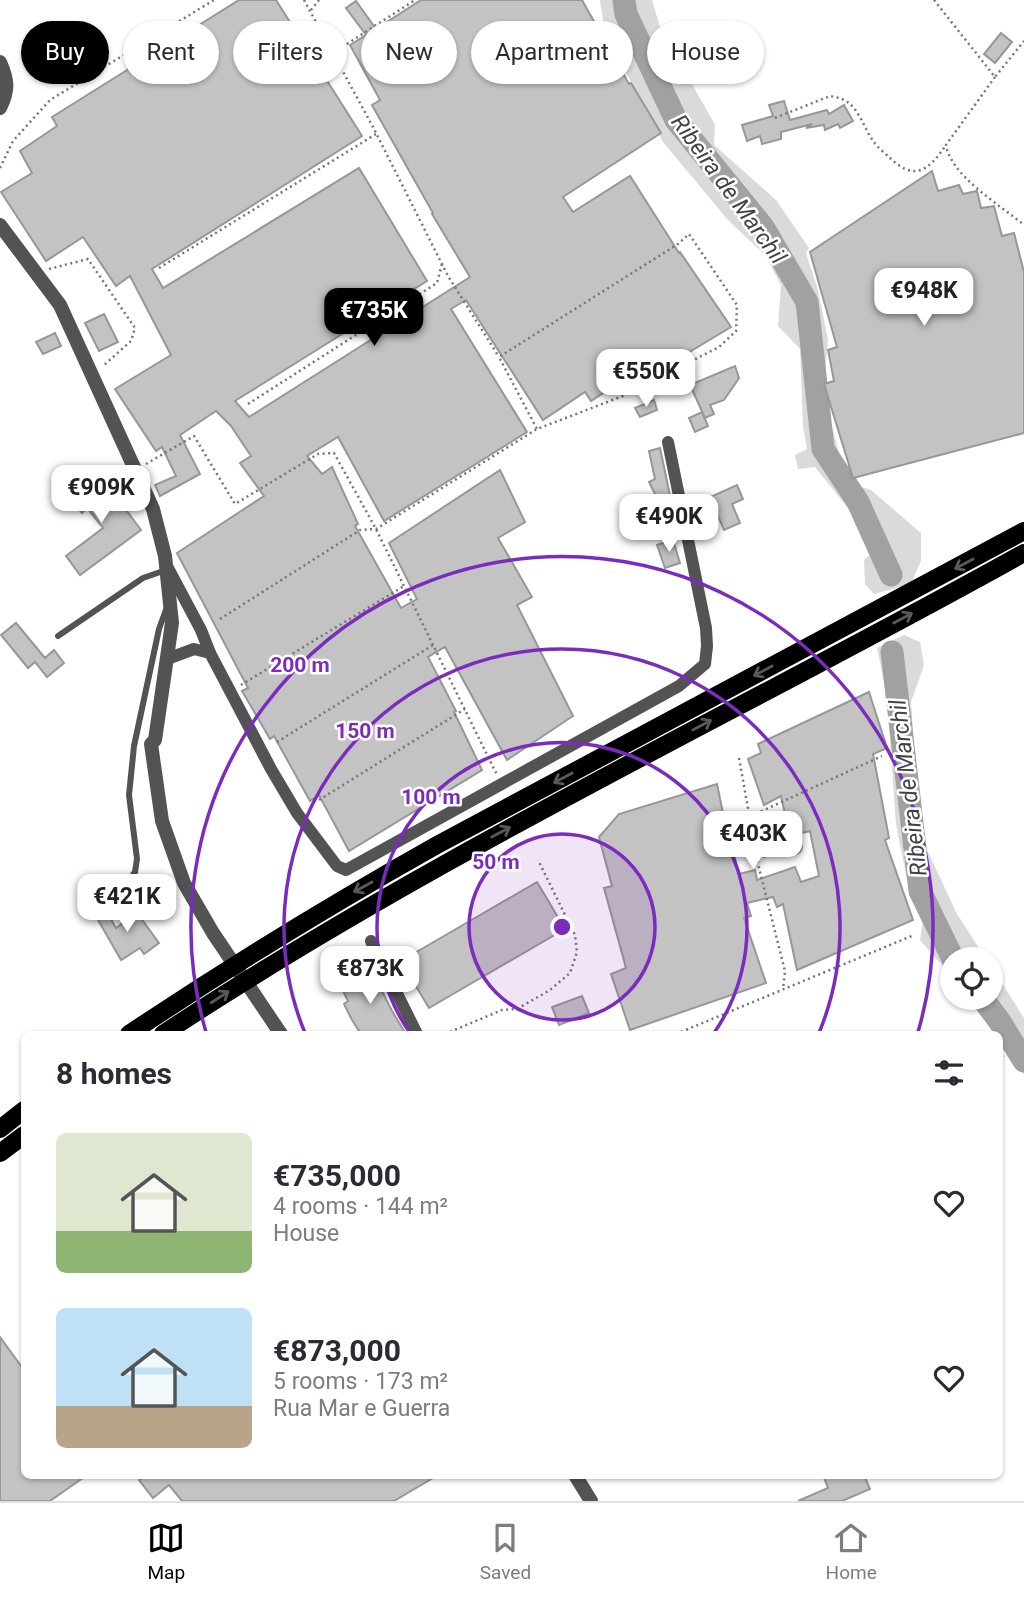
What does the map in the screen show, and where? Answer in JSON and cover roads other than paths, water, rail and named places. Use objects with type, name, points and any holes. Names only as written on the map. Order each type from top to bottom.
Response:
[{"type":"main road","points":[[134,1031],[261,948],[388,872],[1024,531]]},
{"type":"main road","points":[[168,1031],[310,940],[456,857],[1024,553]]},
{"type":"main road","points":[[0,1129],[21,1113]]},
{"type":"main road","points":[[0,1153],[21,1137]]},
{"type":"street","points":[[0,62],[7,78],[7,94],[0,108]]},
{"type":"street","points":[[0,225],[60,305],[153,509],[167,567],[172,623],[155,740],[151,744],[162,821],[184,883],[213,933],[279,1031]]},
{"type":"street","points":[[167,567],[271,769],[297,813],[337,866],[346,870],[679,686],[705,664],[706,628],[668,442]]},
{"type":"street","points":[[167,659],[194,649],[211,653]]},
{"type":"street","points":[[371,941],[416,1031]]},
{"type":"street","points":[[577,1479],[591,1501]]},
{"type":"lane","points":[[58,636],[144,578],[167,567]]},
{"type":"lane","points":[[111,905],[135,872],[137,859],[129,795],[134,746],[159,629],[170,598]]},
{"type":"waterway","name":"Ribeira de Marchil","points":[[624,0],[626,14],[676,120],[763,227],[807,302],[823,449],[858,502],[891,575]]},
{"type":"waterway","name":"Ribeira de Marchil","points":[[892,652],[920,891],[947,947]]},
{"type":"waterway","name":"Ribeira de Marchil","points":[[991,1010],[1024,1061]]}]
